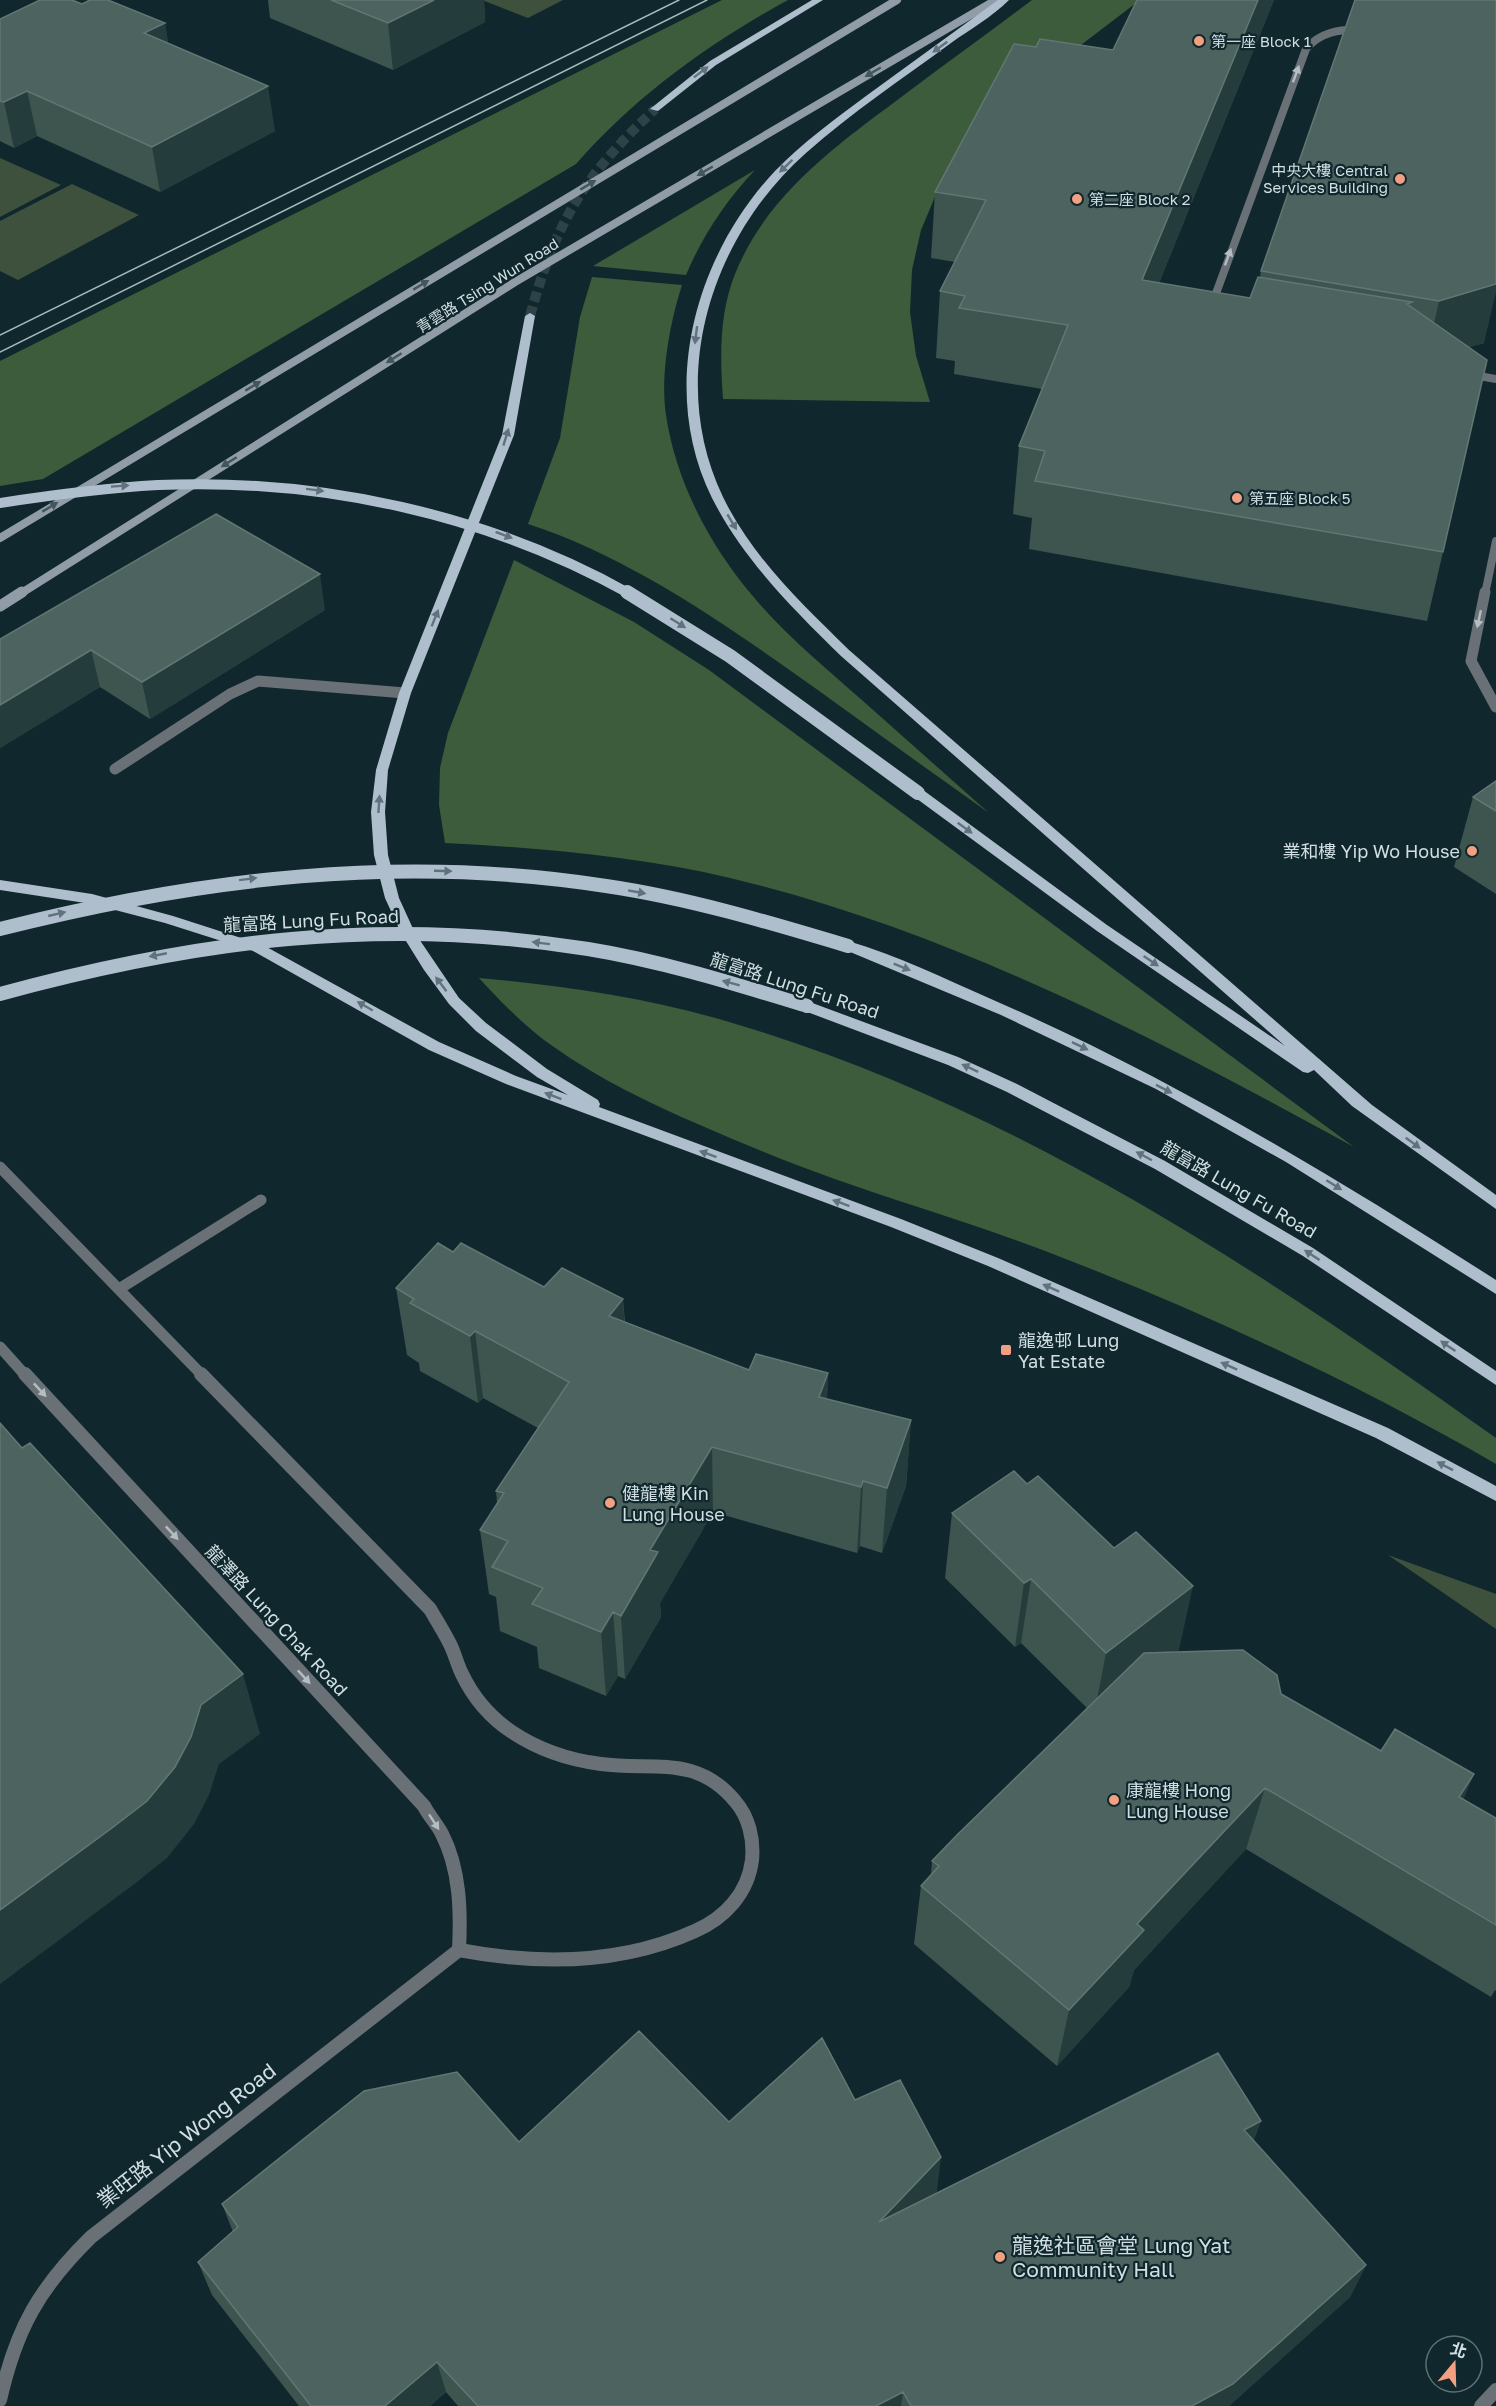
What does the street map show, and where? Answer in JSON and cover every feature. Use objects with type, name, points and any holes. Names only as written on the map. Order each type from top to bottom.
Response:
[{"type":"main road","points":[[655,109],[713,63],[818,0]]},
{"type":"main road","name":"青雲路 Tsing Wun Road","points":[[0,538],[897,0]]},
{"type":"main road","name":"青雲路 Tsing Wun Road","points":[[0,606],[515,282],[996,0]]},
{"type":"main road","points":[[1004,0],[823,133],[776,175],[743,217],[717,262],[696,328],[692,384],[696,437],[704,464],[716,495],[751,551],[806,614],[845,653],[1366,1108]]},
{"type":"main road","points":[[530,316],[508,435],[405,693],[382,770],[378,812],[381,855],[392,898],[408,933],[454,1001],[481,1027],[542,1073],[627,1124]]},
{"type":"main road","points":[[0,503],[88,489],[187,483],[270,486],[350,495],[419,508],[468,522],[524,543],[613,584],[732,658],[1102,928],[1366,1108],[1496,1203]]},
{"type":"main road","points":[[0,929],[93,905],[211,884],[322,872],[422,871],[528,876],[638,892],[708,907],[848,946],[1041,1027],[1212,1113],[1332,1184],[1496,1288]]},
{"type":"main road","points":[[0,885],[92,899],[168,919],[258,948],[434,1046],[511,1080],[896,1223],[993,1262],[1382,1433],[1496,1494]]},
{"type":"main road","name":"龍富路 Lung Fu Road","points":[[0,994],[135,959],[247,940],[374,933],[435,934],[540,942],[627,956],[740,985],[807,1006],[953,1061],[1012,1088],[1160,1165],[1308,1252],[1496,1379]]},
{"type":"street","points":[[1214,320],[1211,312],[1212,302],[1306,48],[1311,42],[1327,33],[1341,30],[1370,31]]},
{"type":"street","points":[[1461,373],[1496,379]]},
{"type":"street","points":[[1496,541],[1470,661],[1496,707]]},
{"type":"street","points":[[115,769],[231,694],[258,681],[405,693]]},
{"type":"street","points":[[0,1167],[430,1609],[452,1647],[464,1678],[483,1706],[509,1730],[540,1749],[574,1760],[612,1765],[679,1766],[708,1776],[730,1794],[747,1817],[753,1844],[751,1873],[747,1882],[737,1900],[715,1922],[686,1937],[629,1953],[562,1961],[509,1959],[459,1950]]},
{"type":"street","points":[[119,1288],[261,1200]]},
{"type":"street","name":"龍澤路 Lung Chak Road","points":[[0,1347],[424,1806],[441,1834],[454,1864],[460,1898],[459,1950]]},
{"type":"street","name":"業旺路 Yip Wong Road","points":[[0,2400],[7,2365],[28,2317],[56,2274],[91,2237],[459,1950]]},
{"type":"street","points":[[1481,2406],[1496,2390]]},
{"type":"green space","points":[[482,0],[563,0],[528,18]]},
{"type":"green space","points":[[722,0],[788,0],[730,34],[649,93],[599,139],[576,164],[43,479],[0,486],[0,361]]},
{"type":"green space","points":[[1032,0],[1140,0],[1018,93],[937,192],[921,230],[912,270],[910,312],[916,356],[930,402],[723,399],[721,352],[726,304],[735,274],[766,218],[808,171],[832,150]]},
{"type":"green space","points":[[0,158],[61,185],[0,217]]},
{"type":"green space","points":[[755,170],[716,220],[686,275],[593,266]]},
{"type":"green space","points":[[72,184],[139,215],[18,280],[0,271],[0,221]]},
{"type":"green space","points":[[592,277],[682,285],[667,349],[664,400],[678,466],[698,514],[711,538],[741,581],[782,627],[989,813],[782,665],[677,595],[604,555],[528,524],[560,438],[580,317]]},
{"type":"green space","points":[[514,560],[634,622],[709,670],[1354,1147],[1204,1066],[1051,991],[893,927],[812,900],[695,870],[588,854],[445,843],[439,805],[440,768],[448,733]]},
{"type":"green space","points":[[479,978],[600,993],[660,1004],[719,1019],[824,1053],[927,1095],[1027,1142],[1125,1195],[1220,1252],[1314,1312],[1406,1375],[1496,1438],[1496,1464],[1334,1377],[1167,1300],[1026,1244],[798,1166],[643,1099],[589,1070],[544,1040],[515,1015]]},
{"type":"green space","points":[[1388,1555],[1496,1594],[1496,1629]]},
{"type":"building","points":[[40,0],[72,0],[82,4],[90,0],[108,0],[165,23],[144,33],[268,86],[152,147],[27,91],[4,102],[0,101],[0,19]]},
{"type":"building","points":[[331,0],[434,0],[388,23]]},
{"type":"building","points":[[1137,0],[1258,0],[1142,280],[1250,298],[1258,277],[1412,302],[1407,304],[1487,360],[1443,552],[1035,481],[1045,451],[1019,446],[1068,325],[959,308],[965,296],[940,291],[986,200],[935,192],[1014,44],[1036,47],[1040,39],[1113,50]]},
{"type":"building","name":"中央大樓 Central Services Building","points":[[1355,0],[1496,0],[1496,284],[1439,301],[1261,271]]},
{"type":"building","points":[[216,514],[320,574],[142,682],[91,650],[0,705],[0,639]]},
{"type":"building","points":[[1496,781],[1496,811],[1473,797]]},
{"type":"building","points":[[438,1243],[453,1252],[461,1243],[544,1287],[562,1268],[623,1299],[609,1316],[749,1370],[756,1354],[828,1373],[819,1397],[911,1420],[887,1488],[863,1481],[861,1487],[712,1447],[650,1550],[658,1552],[621,1616],[613,1612],[601,1632],[532,1604],[543,1588],[492,1567],[508,1541],[480,1530],[504,1493],[496,1491],[569,1382],[475,1331],[470,1336],[410,1303],[414,1299],[396,1288]]},
{"type":"building","points":[[0,1423],[22,1448],[30,1443],[243,1674],[201,1705],[191,1737],[175,1767],[147,1801],[0,1910]]},
{"type":"building","points":[[1014,1471],[1027,1484],[1038,1476],[1114,1548],[1136,1532],[1193,1586],[1106,1653],[1031,1579],[1024,1583],[952,1513]]},
{"type":"building","points":[[1243,1650],[1277,1675],[1281,1694],[1381,1751],[1395,1729],[1474,1774],[1459,1797],[1496,1818],[1496,1925],[1265,1788],[1137,1924],[1144,1930],[1069,2010],[921,1886],[939,1866],[932,1861],[1144,1653]]},
{"type":"building","points":[[639,2031],[729,2122],[822,2038],[855,2100],[900,2080],[941,2157],[879,2222],[1218,2053],[1261,2121],[1244,2130],[1366,2265],[1233,2384],[1192,2406],[911,2406],[903,2392],[876,2406],[478,2406],[437,2362],[385,2406],[311,2406],[198,2262],[238,2227],[222,2204],[364,2091],[457,2072],[519,2142]]},
{"type":"tunnel","points":[[530,316],[551,253],[562,226],[576,202],[609,156],[655,109]]},
{"type":"tram line","points":[[0,335],[679,0]]},
{"type":"tram line","points":[[0,352],[707,0]]},
{"type":"place","name":"第一座 Block 1","points":[[1199,41]]},
{"type":"place","name":"中央大樓 Central Services Building","points":[[1400,179]]},
{"type":"place","name":"第二座 Block 2","points":[[1077,199]]},
{"type":"place","name":"第五座 Block 5","points":[[1237,498]]},
{"type":"place","name":"業和樓 Yip Wo House","points":[[1472,851]]},
{"type":"place","name":"龍逸邨 Lung Yat Estate","points":[[1006,1350]]},
{"type":"place","name":"健龍樓 Kin Lung House","points":[[610,1503]]},
{"type":"place","name":"康龍樓 Hong Lung House","points":[[1114,1800]]},
{"type":"place","name":"龍逸社區會堂 Lung Yat Community Hall","points":[[1000,2257]]}]
